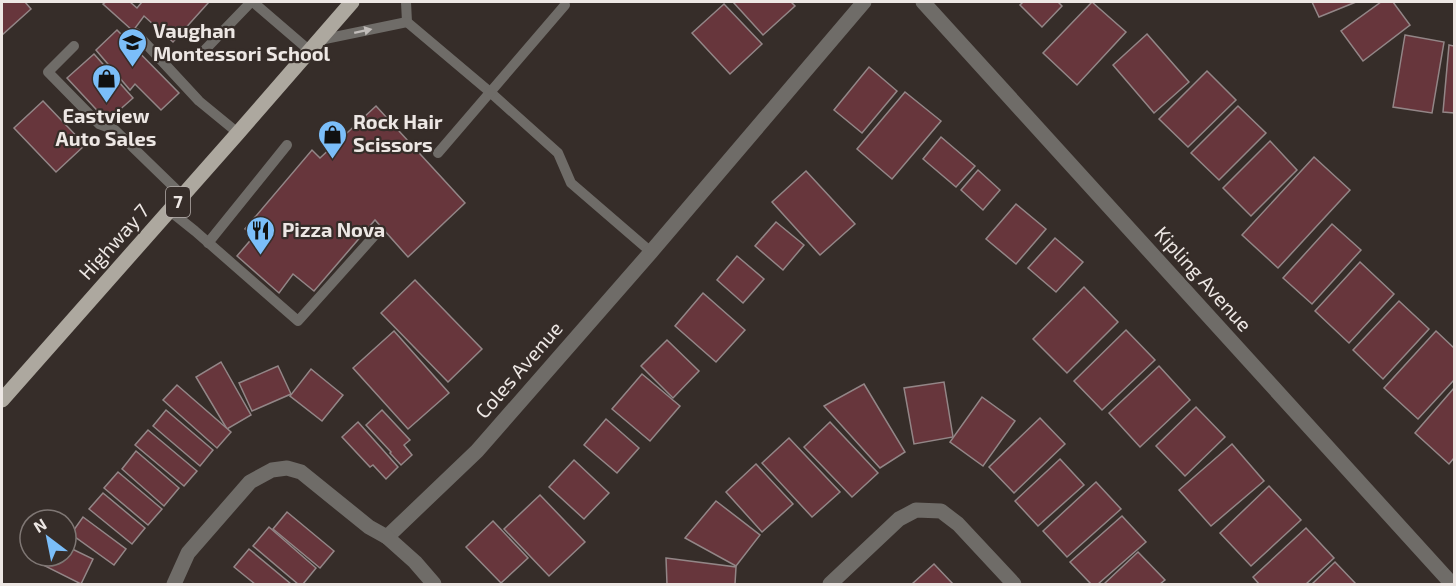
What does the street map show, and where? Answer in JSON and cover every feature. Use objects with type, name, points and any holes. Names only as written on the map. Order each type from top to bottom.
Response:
[{"type":"main road","name":"Highway 7","points":[[2,400],[352,2]]},
{"type":"street","name":"Coles Avenue","points":[[387,537],[477,450],[651,252],[864,2]]},
{"type":"street","name":"Kipling Avenue","points":[[922,2],[1452,585]]},
{"type":"street","points":[[174,585],[188,554],[250,482],[272,470],[287,468],[301,472],[369,527],[387,537],[415,562],[434,585]]},
{"type":"street","points":[[830,585],[899,519],[916,510],[941,511],[958,524],[1014,585]]},
{"type":"lane","points":[[198,57],[252,2],[315,45],[407,22]]},
{"type":"lane","points":[[406,2],[407,22],[558,153],[571,183],[651,252]]},
{"type":"lane","points":[[438,153],[565,4]]},
{"type":"lane","points":[[136,33],[199,101],[238,133]]},
{"type":"lane","points":[[74,46],[48,72],[99,124],[115,130],[183,196]]},
{"type":"lane","points":[[208,243],[287,145]]},
{"type":"lane","points":[[170,211],[298,321],[375,235]]},
{"type":"building","points":[[2,2],[25,2],[31,9],[2,35]]},
{"type":"building","points":[[130,2],[137,8],[142,2],[209,2],[173,42],[144,16],[133,31],[103,4]]},
{"type":"building","points":[[733,2],[791,2],[795,6],[763,35]]},
{"type":"building","points":[[1023,2],[1058,2],[1062,6],[1042,27],[1020,5]]},
{"type":"building","points":[[1092,2],[1126,32],[1077,85],[1043,53]]},
{"type":"building","points":[[1312,2],[1356,2],[1319,17]]},
{"type":"building","points":[[1381,2],[1393,2],[1410,25],[1363,61],[1341,31]]},
{"type":"building","points":[[724,4],[762,44],[730,74],[692,33]]},
{"type":"building","name":"Vaughan Montessori School","points":[[117,30],[179,93],[161,110],[135,84],[130,90],[96,50]]},
{"type":"building","points":[[1147,34],[1189,82],[1154,113],[1113,65]]},
{"type":"building","points":[[1405,35],[1444,42],[1432,113],[1393,107]]},
{"type":"building","points":[[1449,45],[1454,46],[1454,113],[1443,112]]},
{"type":"building","points":[[94,54],[133,98],[107,121],[67,78]]},
{"type":"building","points":[[869,67],[897,91],[862,133],[834,110]]},
{"type":"building","points":[[1207,71],[1236,100],[1188,147],[1159,119]]},
{"type":"building","points":[[905,92],[941,121],[892,179],[857,149]]},
{"type":"building","points":[[43,101],[85,145],[56,172],[14,128]]},
{"type":"building","points":[[376,106],[465,203],[408,257],[375,220],[314,291],[293,274],[279,293],[237,256],[254,236],[245,229],[312,150],[320,158]]},
{"type":"building","points":[[1238,106],[1266,133],[1219,180],[1191,153]]},
{"type":"building","points":[[941,137],[975,166],[956,187],[923,159]]},
{"type":"building","points":[[1270,141],[1297,170],[1251,216],[1223,188]]},
{"type":"building","points":[[1314,157],[1350,190],[1278,268],[1242,235]]},
{"type":"building","points":[[978,170],[1000,190],[983,210],[961,190]]},
{"type":"building","points":[[806,171],[855,224],[820,255],[772,202]]},
{"type":"building","points":[[1016,204],[1046,229],[1016,264],[986,239]]},
{"type":"building","points":[[776,222],[804,245],[783,270],[755,246]]},
{"type":"building","points":[[1332,224],[1361,250],[1312,304],[1283,278]]},
{"type":"building","points":[[1055,238],[1083,262],[1056,292],[1028,268]]},
{"type":"building","points":[[737,256],[764,279],[743,303],[717,280]]},
{"type":"building","points":[[1360,262],[1394,294],[1349,343],[1315,311]]},
{"type":"building","points":[[415,280],[482,349],[448,382],[381,313]]},
{"type":"building","points":[[1084,287],[1118,322],[1067,373],[1033,339]]},
{"type":"building","points":[[703,293],[745,330],[716,362],[675,326]]},
{"type":"building","points":[[1399,301],[1429,329],[1383,379],[1353,350]]},
{"type":"building","points":[[1126,330],[1155,360],[1102,410],[1074,381]]},
{"type":"building","points":[[394,331],[449,393],[408,429],[353,368]]},
{"type":"building","points":[[1436,331],[1454,348],[1454,380],[1418,419],[1384,388]]},
{"type":"building","points":[[667,340],[699,371],[673,398],[641,366]]},
{"type":"building","points":[[221,362],[251,415],[227,429],[196,377]]},
{"type":"building","points":[[278,366],[291,394],[252,411],[239,383]]},
{"type":"building","points":[[1159,366],[1190,400],[1140,447],[1109,413]]},
{"type":"building","points":[[311,369],[343,395],[322,421],[290,396]]},
{"type":"building","points":[[642,374],[680,406],[650,441],[612,409]]},
{"type":"building","points":[[944,382],[953,437],[914,444],[904,388]]},
{"type":"building","points":[[864,384],[905,452],[880,468],[824,406]]},
{"type":"building","points":[[177,385],[231,432],[217,448],[163,400]]},
{"type":"building","points":[[1454,388],[1454,458],[1449,464],[1415,433]]},
{"type":"building","points":[[982,397],[1015,421],[983,466],[950,442]]},
{"type":"building","points":[[1196,407],[1225,437],[1185,476],[1156,446]]},
{"type":"building","points":[[166,410],[213,450],[200,466],[153,426]]},
{"type":"building","points":[[382,410],[410,440],[404,445],[412,455],[401,465],[366,425]]},
{"type":"building","points":[[1040,418],[1065,444],[1014,493],[989,467]]},
{"type":"building","points":[[606,419],[639,448],[617,473],[584,445]]},
{"type":"building","points":[[358,422],[398,467],[386,479],[373,465],[370,467],[342,437]]},
{"type":"building","points":[[830,422],[878,473],[852,497],[804,447]]},
{"type":"building","points":[[148,430],[197,471],[184,486],[135,445]]},
{"type":"building","points":[[789,438],[840,492],[812,517],[762,463]]},
{"type":"building","points":[[1232,444],[1264,481],[1211,526],[1179,490]]},
{"type":"building","points":[[136,451],[179,488],[164,506],[122,469]]},
{"type":"building","points":[[1060,459],[1084,485],[1038,526],[1015,501]]},
{"type":"building","points":[[574,460],[609,493],[584,519],[549,487]]},
{"type":"building","points":[[756,464],[793,504],[762,532],[726,492]]},
{"type":"building","points":[[118,472],[162,509],[148,525],[104,488]]},
{"type":"building","points":[[1096,482],[1121,509],[1067,557],[1043,531]]},
{"type":"building","points":[[1269,486],[1301,520],[1251,566],[1220,533]]},
{"type":"building","points":[[103,493],[145,528],[132,544],[89,509]]},
{"type":"building","points":[[540,495],[585,542],[549,576],[504,529]]},
{"type":"building","points":[[716,501],[760,535],[736,566],[685,538]]},
{"type":"building","points":[[287,512],[334,551],[320,568],[273,529]]},
{"type":"building","points":[[1122,516],[1146,542],[1098,584],[1091,584],[1070,562]]},
{"type":"building","points":[[83,517],[126,549],[114,565],[78,539],[78,524]]},
{"type":"building","points":[[493,521],[528,558],[501,583],[466,547]]},
{"type":"building","points":[[269,527],[316,568],[303,584],[298,584],[253,546]]},
{"type":"building","points":[[1306,528],[1334,558],[1306,584],[1259,584],[1253,577]]},
{"type":"building","points":[[249,549],[291,584],[255,584],[234,567]]},
{"type":"building","points":[[78,552],[93,559],[81,584],[49,568],[78,568]]},
{"type":"building","points":[[1138,552],[1165,580],[1160,584],[1104,584]]},
{"type":"building","points":[[666,558],[736,567],[735,584],[667,584]]},
{"type":"building","points":[[1335,562],[1356,584],[1312,584]]},
{"type":"building","points":[[934,564],[953,584],[912,584]]},
{"type":"place","name":"Vaughan Montessori School","points":[[132,68]]},
{"type":"place","name":"Eastview Auto Sales","points":[[106,104]]},
{"type":"place","name":"Rock Hair Scissors","points":[[332,160]]},
{"type":"place","name":"Pizza Nova","points":[[261,256]]}]
